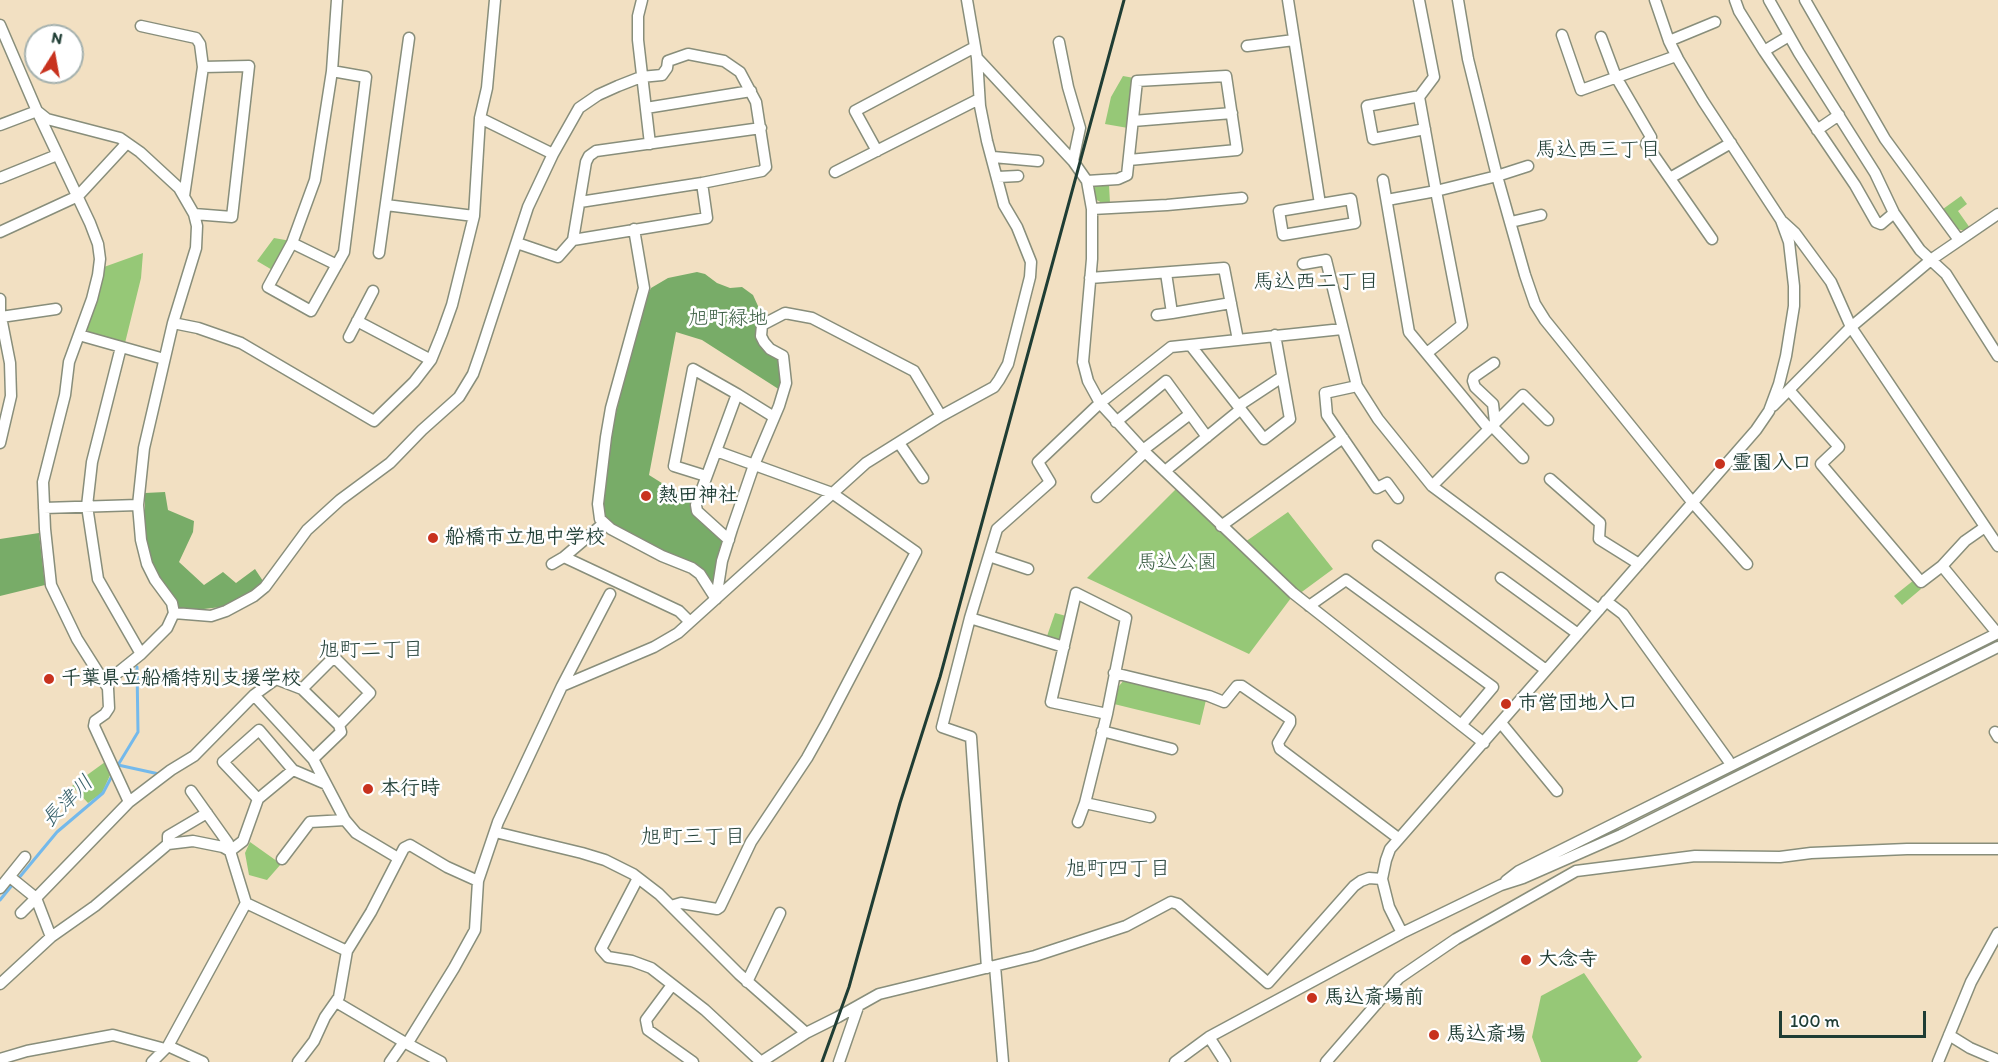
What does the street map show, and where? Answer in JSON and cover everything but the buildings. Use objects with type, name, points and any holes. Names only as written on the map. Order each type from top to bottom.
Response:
[{"type":"street","points":[[332,70],[366,77],[344,252],[311,311],[268,287],[292,243],[315,180],[332,70],[337,0]]},
{"type":"street","points":[[173,323],[198,328],[241,343],[374,421],[414,382],[431,360],[452,305],[474,216],[480,118],[487,88],[495,0]]},
{"type":"street","points":[[642,0],[638,16],[641,77],[650,144]]},
{"type":"street","points":[[562,686],[654,647],[678,633],[866,463],[941,416],[994,387],[999,380],[1008,364],[1030,277],[1031,262],[1017,227],[1004,205],[987,141],[979,99],[976,52],[967,0]]},
{"type":"street","points":[[1288,0],[1320,204]]},
{"type":"street","points":[[1419,0],[1434,77],[1420,96],[1367,106],[1373,139],[1425,129]]},
{"type":"street","points":[[1458,0],[1468,59],[1497,176],[1535,304],[1545,320],[1693,503],[1747,564]]},
{"type":"street","points":[[1655,0],[1676,56],[1781,220],[1789,242],[1794,306],[1786,356],[1769,411]]},
{"type":"street","points":[[1735,0],[1739,11],[1764,51],[1855,185],[1876,222],[1881,224],[1894,213]]},
{"type":"street","points":[[1769,0],[1875,173],[1894,213],[1920,250],[1947,274],[1998,356]]},
{"type":"street","points":[[1805,0],[1886,139],[1959,240]]},
{"type":"street","points":[[1669,41],[1715,22]]},
{"type":"street","points":[[0,25],[98,244],[99,259],[92,299],[69,362],[65,395],[45,471],[44,508],[51,585],[77,639],[108,688],[109,708],[95,721],[94,726],[129,802]]},
{"type":"street","points":[[141,26],[196,38],[200,44],[203,67],[184,196]]},
{"type":"street","points":[[1562,35],[1581,90],[1676,56]]},
{"type":"street","points":[[1764,51],[1789,36]]},
{"type":"street","points":[[1601,37],[1616,77],[1651,137],[1646,144],[1712,239]]},
{"type":"street","points":[[379,253],[409,38]]},
{"type":"street","points":[[1246,46],[1294,40]]},
{"type":"street","points":[[1059,42],[1068,87],[1080,128],[1073,161]]},
{"type":"street","points":[[877,151],[855,111],[976,52]]},
{"type":"street","points":[[976,52],[1088,181],[1092,209],[1092,259],[1084,368],[1100,403],[1144,451],[1293,594],[1484,743]]},
{"type":"street","points":[[174,614],[211,616],[254,596],[265,587],[307,530],[340,500],[390,463],[459,398],[481,351],[528,207],[553,154],[579,108],[598,95],[641,77],[662,75],[667,68],[668,61],[688,54],[715,58],[732,65],[740,72],[756,102],[766,167],[762,171],[580,202]]},
{"type":"street","points":[[194,214],[232,217],[249,66],[203,67]]},
{"type":"street","points":[[1088,181],[1118,179],[1127,175],[1137,81],[1226,76],[1237,150],[1129,160]]},
{"type":"street","points":[[646,108],[751,91]]},
{"type":"street","points":[[1420,96],[1462,325],[1426,353]]},
{"type":"street","points":[[835,172],[979,99]]},
{"type":"street","points":[[0,125],[38,111]]},
{"type":"street","points":[[38,111],[47,119],[120,138],[140,152],[179,188],[194,214],[197,226],[196,249],[173,323],[144,448],[138,505],[141,540],[147,564],[155,580],[172,603],[174,614],[167,628],[141,654],[105,683]]},
{"type":"street","points":[[1133,122],[1232,113]]},
{"type":"street","points":[[1817,130],[1839,115]]},
{"type":"street","points":[[480,118],[553,154]]},
{"type":"street","points":[[517,243],[558,257],[573,240],[586,162],[596,151],[761,128]]},
{"type":"street","points":[[0,232],[78,196],[127,143]]},
{"type":"street","points":[[1670,178],[1731,143]]},
{"type":"street","points":[[0,178],[57,155]]},
{"type":"street","points":[[993,157],[1038,162]]},
{"type":"street","points":[[1387,200],[1436,191],[1528,166]]},
{"type":"street","points":[[998,177],[1018,176]]},
{"type":"street","points":[[1383,180],[1409,332],[1523,458]]},
{"type":"street","points":[[573,240],[707,218],[702,183]]},
{"type":"street","points":[[1092,209],[1242,198]]},
{"type":"street","points":[[1351,199],[1355,224],[1283,235],[1279,212],[1320,204],[1351,199]]},
{"type":"street","points":[[386,206],[474,216]]},
{"type":"street","points":[[1511,222],[1540,214]]},
{"type":"street","points":[[1402,933],[1389,907],[1382,879],[1386,860],[1398,838],[1484,743],[1789,390],[1851,327],[1932,259],[1998,214]]},
{"type":"street","points":[[1781,220],[1795,233],[1831,282],[1851,327],[1998,546]]},
{"type":"street","points":[[634,230],[644,288],[614,397],[606,437],[598,504],[600,519],[611,529],[662,556],[692,568],[700,574],[716,599]]},
{"type":"street","points":[[292,243],[337,265]]},
{"type":"street","points":[[1303,264],[1326,260],[1357,386],[1403,451],[1432,486],[1603,605],[1623,614],[1728,760]]},
{"type":"street","points":[[1090,278],[1224,268],[1238,340]]},
{"type":"street","points":[[1166,273],[1172,313]]},
{"type":"street","points":[[349,337],[373,291]]},
{"type":"street","points":[[0,299],[10,363],[0,443]]},
{"type":"street","points":[[1157,315],[1231,303]]},
{"type":"street","points":[[1,317],[56,309]]},
{"type":"street","points":[[716,599],[722,561],[754,465],[786,382],[783,356],[770,349],[761,336],[762,325],[785,313],[812,318],[914,371],[941,416]]},
{"type":"street","points":[[357,321],[431,360]]},
{"type":"street","points":[[1003,1062],[991,967],[971,737],[942,727],[970,618],[997,529],[1050,482],[1038,462],[1100,403],[1171,347],[1342,329]]},
{"type":"street","points":[[79,335],[164,359]]},
{"type":"street","points":[[1191,346],[1264,439],[1290,418],[1275,335]]},
{"type":"street","points":[[121,347],[92,462],[87,506],[98,579],[141,654]]},
{"type":"street","points":[[1492,426],[1493,404],[1475,387],[1473,381],[1474,377],[1494,363]]},
{"type":"street","points":[[706,476],[674,466],[693,369],[774,417]]},
{"type":"street","points":[[1165,471],[1240,407],[1282,377]]},
{"type":"street","points":[[1116,422],[1166,381],[1207,437]]},
{"type":"street","points":[[1357,386],[1325,393],[1327,415],[1377,488],[1387,483],[1398,498]]},
{"type":"street","points":[[1789,390],[1839,447],[1821,464],[1921,582],[1942,566],[1965,541],[1985,527]]},
{"type":"street","points":[[729,540],[697,511],[696,505],[737,394]]},
{"type":"street","points":[[1432,486],[1523,395],[1548,420]]},
{"type":"street","points":[[1097,497],[1144,451],[1190,414]]},
{"type":"street","points":[[1221,526],[1343,438]]},
{"type":"street","points":[[899,443],[923,478]]},
{"type":"street","points":[[671,906],[681,903],[717,909],[720,907],[751,842],[807,758],[826,724],[916,552],[832,493],[716,451]]},
{"type":"street","points":[[1550,479],[1600,523],[1599,539],[1638,564]]},
{"type":"street","points":[[44,508],[138,505]]},
{"type":"street","points":[[552,564],[564,557],[604,523]]},
{"type":"street","points":[[1378,546],[1546,670]]},
{"type":"street","points":[[989,556],[1028,569]]},
{"type":"street","points":[[564,557],[679,611],[690,622]]},
{"type":"street","points":[[1501,885],[1519,871],[1998,633],[1942,566]]},
{"type":"street","points":[[1501,579],[1578,634]]},
{"type":"street","points":[[1309,606],[1346,580],[1493,687],[1461,725]]},
{"type":"street","points":[[1078,822],[1085,803],[1107,714],[1126,618],[1076,593],[1051,702],[1107,714]]},
{"type":"street","points":[[390,1062],[406,1043],[454,968],[475,930],[478,881],[495,832],[526,760],[610,594]]},
{"type":"street","points":[[970,618],[1064,647]]},
{"type":"street","points":[[1175,1062],[1209,1037],[1402,933],[1501,885],[1523,878],[1621,835],[1998,646]]},
{"type":"street","points":[[302,689],[334,657],[370,693],[339,725]]},
{"type":"street","points":[[1114,673],[1209,696],[1224,702],[1237,686],[1242,686],[1290,719],[1278,743],[1280,749],[1398,838]]},
{"type":"street","points":[[21,914],[129,802],[171,770],[195,756],[254,695],[276,679],[302,689],[339,725],[341,732],[313,759]]},
{"type":"street","points":[[254,695],[313,759],[345,820],[356,833],[398,858]]},
{"type":"street","points":[[1501,723],[1557,790]]},
{"type":"street","points":[[258,799],[223,762],[258,730],[292,770],[326,784]]},
{"type":"street","points":[[1102,731],[1172,749]]},
{"type":"street","points":[[230,851],[243,841],[258,799],[292,770]]},
{"type":"street","points":[[152,1062],[166,1047],[246,903],[228,843],[191,790]]},
{"type":"street","points":[[1085,803],[1150,817]]},
{"type":"street","points":[[168,844],[168,836],[207,813]]},
{"type":"street","points":[[282,859],[310,822],[345,820]]},
{"type":"street","points":[[495,832],[605,860],[638,878],[671,906],[747,982],[806,1033]]},
{"type":"street","points":[[0,984],[51,937],[95,906],[168,844],[193,841],[223,847],[230,851]]},
{"type":"street","points":[[298,1062],[314,1041],[325,1017],[339,997],[347,951],[371,912],[404,848],[410,845],[447,867],[478,881]]},
{"type":"street","points":[[1326,1062],[1399,978],[1456,939],[1576,871],[1695,856],[1780,857],[1811,853],[1907,849],[1998,849]]},
{"type":"street","points":[[0,888],[25,857]]},
{"type":"street","points":[[10,877],[36,898],[51,937]]},
{"type":"street","points":[[638,878],[601,949],[608,957],[651,968],[705,1010],[761,1062],[806,1033],[879,994],[1035,956],[1126,926],[1171,902],[1178,904],[1268,983],[1354,886],[1369,878],[1382,879]]},
{"type":"street","points":[[246,903],[347,951]]},
{"type":"street","points":[[747,982],[780,913]]},
{"type":"street","points":[[1938,1062],[1971,982],[1998,933]]},
{"type":"street","points":[[672,985],[646,1020],[648,1030],[693,1062]]},
{"type":"street","points":[[336,1002],[441,1062]]},
{"type":"street","points":[[839,1062],[858,1006]]},
{"type":"street","points":[[0,1059],[27,1051],[113,1035],[166,1047],[203,1062]]},
{"type":"street","points":[[1949,1035],[1970,1048],[1998,1060]]},
{"type":"street","points":[[1209,1037],[1226,1062]]},
{"type":"green space","points":[[1123,76],[1134,78],[1128,128],[1105,124],[1111,97]]},
{"type":"green space","points":[[1109,185],[1110,203],[1102,203],[1095,199],[1093,186]]},
{"type":"green space","points":[[1961,196],[1967,204],[1958,211],[1970,228],[1965,231],[1957,229],[1943,209]]},
{"type":"green space","points":[[274,238],[291,241],[274,271],[257,261]]},
{"type":"green space","points":[[143,253],[141,278],[125,343],[89,333],[85,326],[104,267]]},
{"type":"green space","name":"旭町緑地","points":[[697,272],[730,288],[742,287],[753,295],[758,306],[759,330],[779,356],[783,377],[780,390],[702,340],[676,332],[649,475],[692,502],[725,542],[715,584],[709,583],[674,557],[613,526],[604,517],[601,506],[610,437],[644,302],[651,288],[668,278]]},
{"type":"green space","name":"馬込公園","points":[[1176,489],[1291,598],[1249,654],[1087,578]]},
{"type":"green space","points":[[165,492],[168,510],[194,521],[193,532],[179,562],[204,585],[223,572],[236,583],[255,569],[263,581],[250,595],[221,607],[178,612],[156,576],[145,540],[145,493]]},
{"type":"green space","name":"馬込公園","points":[[1288,512],[1333,569],[1299,594],[1245,542]]},
{"type":"green space","points":[[39,533],[45,585],[0,596],[0,539]]},
{"type":"green space","points":[[1914,580],[1921,589],[1902,605],[1894,596]]},
{"type":"green space","points":[[1055,613],[1070,617],[1064,638],[1057,642],[1046,639]]},
{"type":"green space","points":[[1124,680],[1206,700],[1200,725],[1114,704],[1119,686]]},
{"type":"green space","points":[[105,762],[111,773],[102,793],[88,803],[72,786]]},
{"type":"green space","points":[[250,842],[281,864],[267,880],[249,875],[245,853]]},
{"type":"green space","points":[[1584,973],[1642,1057],[1637,1062],[1541,1062],[1532,1037],[1541,996]]},
{"type":"waterway","points":[[118,765],[138,732],[137,667]]},
{"type":"waterway","name":"長津川","points":[[116,768],[118,765],[159,774]]},
{"type":"waterway","name":"長津川","points":[[18,879],[57,832],[103,793],[113,774]]},
{"type":"waterway","name":"長津川","points":[[0,900],[13,884]]},
{"type":"railway","points":[[822,1062],[849,987],[900,803],[940,677],[1124,0]]},
{"type":"place","name":"霊園入口","points":[[1720,464]]},
{"type":"place","name":"熱田神社","points":[[646,496]]},
{"type":"place","name":"船橋市立旭中学校","points":[[433,538]]},
{"type":"place","name":"千葉県立船橋特別支援学校","points":[[49,679]]},
{"type":"place","name":"市営団地入口","points":[[1506,704]]},
{"type":"place","name":"本行時","points":[[368,789]]},
{"type":"place","name":"大念寺","points":[[1526,960]]},
{"type":"place","name":"馬込斎場前","points":[[1312,998]]},
{"type":"place","name":"馬込斎場","points":[[1434,1035]]},
{"type":"district","name":"馬込西三丁目","points":[[1598,151]]},
{"type":"district","name":"馬込西二丁目","points":[[1316,283]]},
{"type":"district","name":"旭町二丁目","points":[[371,651]]},
{"type":"district","name":"旭町三丁目","points":[[693,838]]},
{"type":"district","name":"旭町四丁目","points":[[1118,870]]}]
